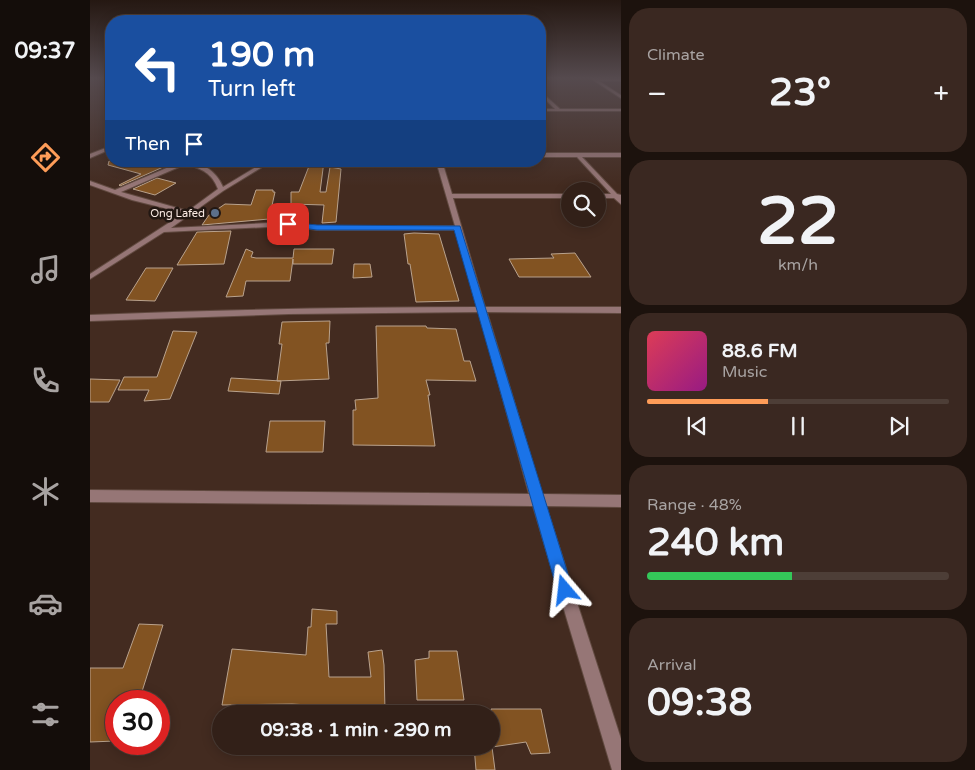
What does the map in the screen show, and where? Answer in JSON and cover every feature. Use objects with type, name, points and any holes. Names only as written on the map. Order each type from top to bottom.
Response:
[{"type":"street","points":[[90,156],[105,150]]},
{"type":"street","points":[[546,155],[621,155]]},
{"type":"street","points":[[578,155],[618,196],[621,203]]},
{"type":"street","points":[[116,192],[176,167]]},
{"type":"street","points":[[202,167],[217,177],[221,190]]},
{"type":"street","points":[[90,277],[221,190],[260,167]]},
{"type":"street","points":[[441,167],[537,500],[621,770]]},
{"type":"street","points":[[90,183],[134,199],[189,213]]},
{"type":"street","points":[[449,196],[561,196]]},
{"type":"street","points":[[163,230],[288,224],[317,228],[458,228]]},
{"type":"street","points":[[90,318],[261,311],[482,308],[621,310]]},
{"type":"street","points":[[90,496],[621,501]]},
{"type":"building","points":[[115,167],[163,167],[119,185],[141,174]]},
{"type":"building","points":[[309,167],[323,167],[320,192],[326,192],[330,167],[341,169],[336,222],[322,223],[324,205],[291,204],[291,192],[299,192]]},
{"type":"building","points":[[157,178],[176,183],[155,195],[133,189]]},
{"type":"building","points":[[256,190],[273,190],[275,192],[269,219],[202,225],[209,215],[225,204],[251,205]]},
{"type":"building","points":[[231,231],[224,264],[177,265],[197,232]]},
{"type":"building","points":[[404,234],[439,234],[459,301],[416,302]]},
{"type":"building","points":[[246,249],[253,252],[251,257],[256,258],[293,258],[294,249],[334,249],[332,264],[293,264],[293,259],[290,281],[246,281],[243,296],[226,297]]},
{"type":"building","points":[[575,253],[591,277],[519,277],[509,259],[554,258],[551,254]]},
{"type":"building","points":[[354,264],[370,264],[372,277],[353,278]]},
{"type":"building","points":[[146,268],[173,268],[155,301],[126,300]]},
{"type":"building","points":[[330,321],[329,343],[326,343],[329,379],[277,381],[282,344],[279,344],[282,322]]},
{"type":"building","points":[[376,326],[426,326],[427,328],[456,329],[464,361],[470,361],[476,381],[426,380],[430,395],[428,395],[435,446],[353,445],[353,410],[356,410],[355,400],[378,398]]},
{"type":"building","points":[[173,331],[197,332],[170,399],[144,401],[149,390],[118,390],[124,377],[157,377]]},
{"type":"building","points":[[231,378],[281,381],[279,394],[228,391]]},
{"type":"building","points":[[90,379],[120,380],[109,402],[90,402]]},
{"type":"building","points":[[270,421],[325,421],[323,452],[266,452]]},
{"type":"building","points":[[312,609],[337,611],[337,624],[326,624],[329,677],[371,677],[368,652],[382,650],[385,705],[222,705],[232,649],[306,655],[308,627],[311,627]]},
{"type":"building","points":[[139,624],[163,625],[142,690],[105,690],[105,741],[90,742],[90,668],[123,668]]},
{"type":"building","points":[[429,651],[457,651],[464,700],[417,700],[415,660],[429,658]]},
{"type":"building","points":[[500,709],[541,709],[550,753],[531,754],[526,742],[500,746]]},
{"type":"building","points":[[475,755],[493,755],[495,770],[476,770]]},
{"type":"place","name":"Ong Lafed","points":[[215,213]]},
{"type":"route","points":[[288,224],[317,228],[458,228],[565,590]]}]
